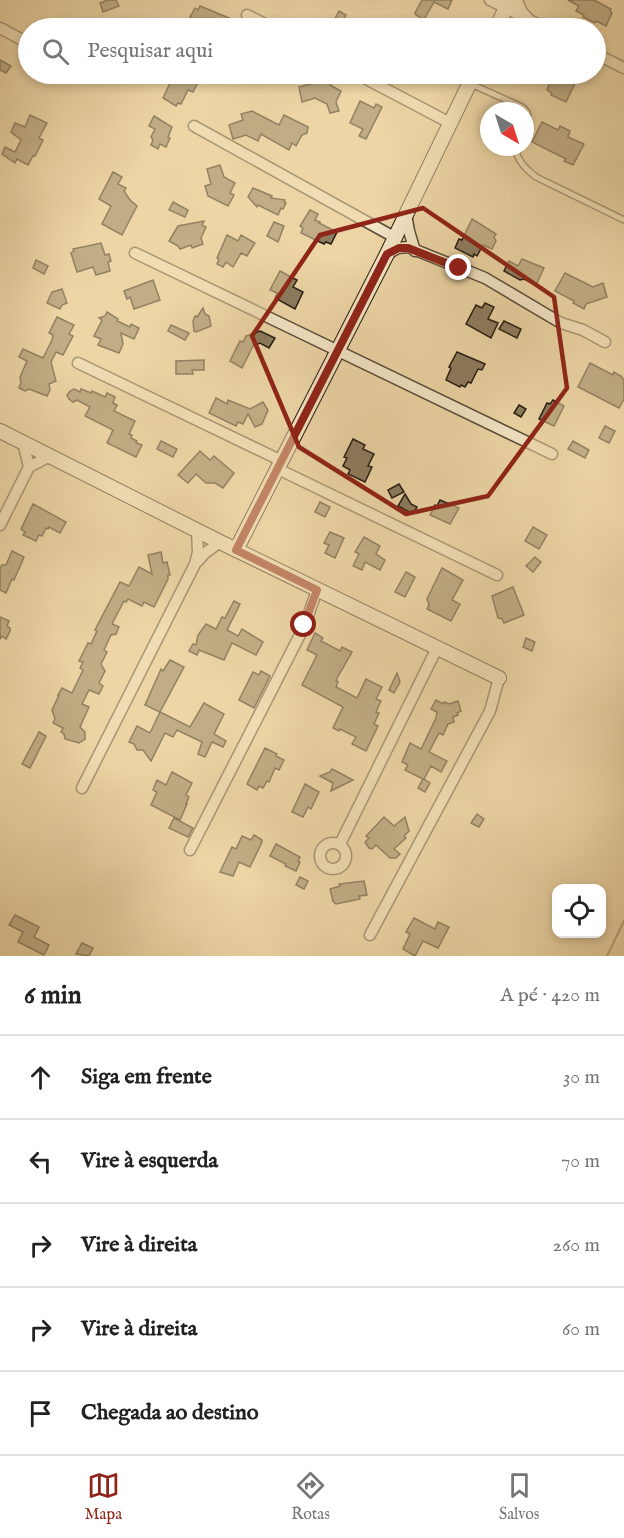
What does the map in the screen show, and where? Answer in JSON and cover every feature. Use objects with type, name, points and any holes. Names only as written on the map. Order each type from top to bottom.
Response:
[{"type":"street","points":[[490,0],[511,3],[527,18]]},
{"type":"street","points":[[502,18],[511,3]]},
{"type":"street","points":[[247,15],[253,18]]},
{"type":"street","points":[[0,27],[18,37]]},
{"type":"street","points":[[606,59],[624,68]]},
{"type":"street","points":[[376,84],[450,123]]},
{"type":"street","points":[[236,550],[387,254],[469,84]]},
{"type":"street","points":[[194,126],[394,237]]},
{"type":"street","points":[[406,213],[415,251]]},
{"type":"street","points":[[387,254],[399,248],[408,248],[485,278],[561,323],[583,330],[605,342]]},
{"type":"street","points":[[135,253],[552,454]]},
{"type":"street","points":[[78,363],[497,575]]},
{"type":"street","points":[[0,431],[197,531],[499,678],[490,711],[370,935]]},
{"type":"street","points":[[23,442],[29,467]]},
{"type":"street","points":[[0,525],[29,467],[50,456]]},
{"type":"street","points":[[82,788],[195,564],[198,552],[197,531]]},
{"type":"street","points":[[195,564],[220,542]]},
{"type":"street","points":[[190,850],[304,625],[317,590]]},
{"type":"street","points":[[339,844],[437,648]]},
{"type":"lane","points":[[482,84],[513,102]]},
{"type":"lane","points":[[518,156],[525,168],[536,177],[624,220]]},
{"type":"highlighted area","points":[[423,208],[554,297],[567,388],[488,496],[406,514],[299,447],[252,336],[320,235]]},
{"type":"building","points":[[116,0],[119,6],[103,12],[100,3]]},
{"type":"building","points":[[422,0],[452,0],[448,9],[434,2],[425,18],[415,13]]},
{"type":"building","points":[[568,0],[594,0],[611,9],[612,13],[606,26],[606,18],[583,17],[584,15],[576,11],[579,6]]},
{"type":"building","points":[[200,6],[229,18],[190,17],[195,8],[198,10]]},
{"type":"building","points":[[339,11],[346,15],[344,18],[335,18]]},
{"type":"building","points":[[0,60],[11,66],[6,73],[0,70]]},
{"type":"building","points":[[170,84],[197,84],[193,92],[188,90],[181,104],[178,103],[176,106],[163,98]]},
{"type":"building","points":[[310,84],[330,84],[341,91],[336,102],[339,111],[330,113],[327,104],[315,98],[302,102],[299,87]]},
{"type":"building","points":[[549,84],[575,84],[566,102],[551,95],[552,93],[547,90]]},
{"type":"building","points":[[360,101],[374,108],[376,104],[382,107],[366,139],[359,136],[363,129],[350,123]]},
{"type":"building","points":[[252,111],[279,125],[284,115],[308,127],[307,133],[302,135],[296,146],[292,143],[289,150],[261,134],[258,141],[246,135],[233,139],[229,125],[243,120],[241,114]]},
{"type":"building","points":[[30,115],[47,123],[39,138],[43,140],[28,165],[17,159],[15,163],[2,154],[5,147],[15,152],[21,140],[11,132],[15,123],[25,127]]},
{"type":"building","points":[[154,116],[172,127],[166,147],[160,144],[158,149],[151,145],[153,140],[151,137],[155,129],[149,126]]},
{"type":"building","points":[[542,122],[558,130],[560,126],[570,131],[568,137],[584,144],[573,165],[534,143]]},
{"type":"building","points":[[220,165],[224,177],[235,183],[230,193],[234,195],[228,206],[208,196],[205,186],[211,184],[207,169]]},
{"type":"building","points":[[113,172],[122,177],[118,184],[126,188],[124,191],[137,206],[122,235],[102,224],[111,206],[99,199]]},
{"type":"building","points":[[253,188],[272,196],[271,198],[285,200],[286,203],[278,215],[258,205],[257,207],[248,197]]},
{"type":"building","points":[[173,202],[188,210],[185,217],[169,210]]},
{"type":"building","points":[[310,210],[318,214],[315,220],[337,232],[331,244],[326,242],[324,244],[301,233],[303,228],[300,226]]},
{"type":"building","points":[[472,219],[496,234],[494,237],[496,241],[492,249],[483,245],[477,256],[474,254],[473,257],[455,248],[459,239],[462,240]]},
{"type":"building","points":[[204,221],[202,225],[206,227],[201,238],[203,244],[180,249],[169,241],[178,226]]},
{"type":"building","points":[[274,222],[284,226],[278,242],[267,236]]},
{"type":"building","points":[[227,235],[238,241],[241,235],[255,243],[247,256],[241,253],[233,267],[226,262],[223,267],[217,264],[219,259],[217,258]]},
{"type":"building","points":[[101,243],[105,255],[109,254],[110,271],[96,275],[93,267],[77,272],[71,253],[73,249]]},
{"type":"building","points":[[522,259],[544,268],[536,285],[524,279],[520,280],[504,271],[509,261],[518,266]]},
{"type":"building","points":[[36,260],[48,266],[44,274],[33,268]]},
{"type":"building","points":[[280,271],[297,280],[293,287],[303,292],[295,309],[275,298],[277,293],[270,290]]},
{"type":"building","points":[[565,273],[593,287],[603,283],[607,297],[586,304],[584,309],[573,303],[574,301],[555,291]]},
{"type":"building","points":[[153,280],[160,300],[134,309],[130,297],[127,299],[124,291]]},
{"type":"building","points":[[62,289],[67,303],[60,309],[47,303],[52,292]]},
{"type":"building","points":[[485,303],[494,307],[488,319],[498,323],[491,338],[466,324],[476,305],[482,308]]},
{"type":"building","points":[[203,308],[205,314],[209,316],[211,326],[196,332],[193,321]]},
{"type":"building","points":[[107,312],[118,319],[117,321],[139,328],[134,339],[121,333],[123,344],[119,353],[98,345],[101,339],[94,336],[102,320],[99,318],[105,316]]},
{"type":"building","points":[[57,317],[74,325],[69,334],[73,336],[63,355],[56,352],[51,362],[56,381],[49,384],[50,390],[47,396],[29,389],[25,391],[19,388],[20,377],[27,361],[19,357],[23,349],[43,358],[52,340],[53,335],[49,333]]},
{"type":"building","points":[[504,321],[521,329],[517,338],[499,329]]},
{"type":"building","points":[[171,325],[189,333],[185,340],[168,331]]},
{"type":"building","points":[[260,331],[275,338],[269,348],[260,343],[253,346],[242,368],[230,361],[240,341],[243,342],[246,336]]},
{"type":"building","points":[[457,352],[485,364],[482,370],[478,369],[471,383],[468,382],[465,387],[446,380],[451,368],[449,367]]},
{"type":"building","points":[[204,360],[204,370],[192,370],[193,374],[176,374],[176,361]]},
{"type":"building","points":[[590,363],[613,375],[614,372],[624,380],[624,399],[619,408],[578,387]]},
{"type":"building","points":[[74,389],[80,392],[81,389],[91,393],[92,391],[105,397],[107,393],[115,397],[113,403],[117,405],[114,411],[135,421],[129,434],[137,441],[136,443],[142,445],[136,457],[107,443],[113,430],[85,416],[90,407],[77,400],[73,402],[67,395]]},
{"type":"building","points":[[216,398],[227,404],[228,400],[250,409],[263,402],[268,410],[262,424],[255,427],[248,414],[243,424],[238,422],[236,426],[209,413]]},
{"type":"building","points":[[553,400],[564,406],[554,426],[539,419],[547,403],[550,404]]},
{"type":"building","points":[[519,405],[526,409],[521,417],[514,413]]},
{"type":"building","points":[[605,426],[615,431],[609,443],[599,438]]},
{"type":"building","points":[[353,439],[365,445],[363,449],[374,454],[368,466],[372,467],[365,482],[348,474],[350,470],[343,466],[347,458],[344,457]]},
{"type":"building","points":[[161,441],[177,449],[173,457],[157,449]]},
{"type":"building","points":[[573,441],[589,450],[585,458],[568,449]]},
{"type":"building","points":[[200,451],[210,460],[214,456],[234,473],[223,488],[215,483],[206,483],[196,474],[188,483],[178,475]]},
{"type":"building","points":[[399,484],[404,492],[392,498],[388,490]]},
{"type":"building","points":[[405,494],[411,504],[417,507],[413,514],[398,506]]},
{"type":"building","points":[[440,500],[459,508],[450,524],[430,515]]},
{"type":"building","points":[[320,502],[330,507],[325,517],[315,512]]},
{"type":"building","points":[[33,504],[66,522],[60,533],[49,527],[46,528],[36,541],[23,535],[25,532],[21,529]]},
{"type":"building","points":[[533,527],[547,535],[539,549],[525,541]]},
{"type":"building","points":[[330,532],[344,538],[335,558],[325,553],[329,545],[324,543]]},
{"type":"building","points":[[364,537],[380,546],[376,554],[385,560],[380,570],[365,562],[362,570],[353,566],[359,554],[355,552]]},
{"type":"building","points":[[12,551],[24,557],[6,593],[0,590],[0,569],[2,565],[6,565]]},
{"type":"building","points":[[161,552],[163,563],[167,562],[170,575],[154,607],[144,602],[142,606],[128,599],[124,601],[112,624],[119,627],[116,634],[111,635],[104,650],[107,652],[101,664],[105,671],[99,683],[103,686],[99,694],[89,690],[82,704],[89,707],[80,727],[85,732],[85,739],[79,743],[65,739],[61,732],[63,728],[53,723],[55,719],[52,710],[58,695],[62,688],[72,693],[83,670],[80,668],[83,662],[79,661],[88,643],[91,644],[97,631],[95,630],[120,582],[129,586],[139,567],[152,574],[148,555]]},
{"type":"building","points":[[535,557],[541,562],[533,572],[526,566]]},
{"type":"building","points":[[442,568],[463,580],[452,600],[460,604],[451,621],[427,609],[429,605],[427,599]]},
{"type":"building","points":[[406,572],[415,577],[405,597],[395,592]]},
{"type":"building","points":[[513,587],[524,615],[504,623],[498,618],[492,596]]},
{"type":"building","points":[[234,601],[240,604],[227,630],[238,636],[242,629],[263,642],[256,655],[232,643],[224,660],[199,650],[197,655],[189,651],[193,644],[196,645],[198,635],[206,624],[216,629]]},
{"type":"building","points":[[0,617],[9,621],[7,626],[10,631],[6,639],[2,636],[0,639]]},
{"type":"building","points":[[315,633],[323,638],[321,641],[340,651],[342,647],[352,652],[336,680],[338,682],[336,687],[357,698],[366,679],[382,687],[376,699],[381,701],[374,724],[378,726],[366,751],[352,744],[356,737],[333,728],[343,707],[302,685],[317,655],[307,650]]},
{"type":"building","points":[[526,638],[535,642],[532,651],[523,647]]},
{"type":"building","points":[[170,660],[184,667],[160,712],[145,705],[161,669],[163,671]]},
{"type":"building","points":[[261,671],[270,676],[254,708],[239,700],[253,672],[259,675]]},
{"type":"building","points":[[397,673],[400,682],[394,693],[389,690]]},
{"type":"building","points":[[436,700],[443,704],[458,701],[461,711],[453,717],[454,722],[448,724],[443,735],[439,733],[429,752],[447,761],[441,772],[431,766],[424,779],[430,783],[425,792],[418,788],[423,779],[405,770],[408,765],[402,762],[410,743],[421,749],[436,718],[437,712],[431,709]]},
{"type":"building","points":[[204,703],[224,714],[214,734],[226,741],[223,747],[212,742],[205,757],[198,754],[202,742],[177,730],[173,737],[165,733],[151,761],[143,750],[137,750],[134,744],[129,742],[137,726],[150,733],[160,712],[190,727]]},
{"type":"building","points":[[39,732],[46,736],[30,768],[22,764]]},
{"type":"building","points":[[265,748],[284,760],[279,770],[275,768],[269,782],[267,781],[263,788],[259,786],[257,790],[247,784]]},
{"type":"building","points":[[332,769],[353,780],[331,791],[333,783],[320,776]]},
{"type":"building","points":[[172,772],[192,783],[186,795],[189,797],[180,820],[151,805],[157,792],[153,790],[157,780],[166,785]]},
{"type":"building","points":[[305,784],[319,792],[311,809],[308,807],[303,817],[292,812]]},
{"type":"building","points":[[477,814],[484,819],[479,827],[471,823]]},
{"type":"building","points":[[384,817],[394,826],[405,817],[409,831],[404,836],[406,838],[394,849],[400,854],[396,858],[390,858],[376,845],[372,849],[369,848],[365,842],[369,838],[366,836]]},
{"type":"building","points":[[174,818],[193,828],[188,837],[169,828]]},
{"type":"building","points":[[254,835],[262,842],[250,867],[239,862],[233,876],[220,872],[232,847],[236,849],[242,836],[251,840]]},
{"type":"building","points":[[276,844],[300,857],[296,871],[270,856]]},
{"type":"building","points":[[300,877],[308,881],[304,889],[296,885]]},
{"type":"building","points":[[364,881],[367,895],[359,896],[360,899],[336,904],[333,901],[330,889],[340,886],[339,884]]},
{"type":"building","points":[[15,915],[39,927],[34,937],[49,945],[44,955],[18,942],[23,932],[9,925]]},
{"type":"building","points":[[414,918],[435,929],[438,922],[449,927],[438,948],[423,941],[415,956],[403,949],[410,934],[406,932]]},
{"type":"building","points":[[82,943],[93,948],[89,956],[76,954]]},
{"type":"waterway","points":[[607,956],[624,921]]},
{"type":"route","points":[[304,625],[317,590],[236,550],[387,254],[399,248],[408,248],[459,268]]}]
